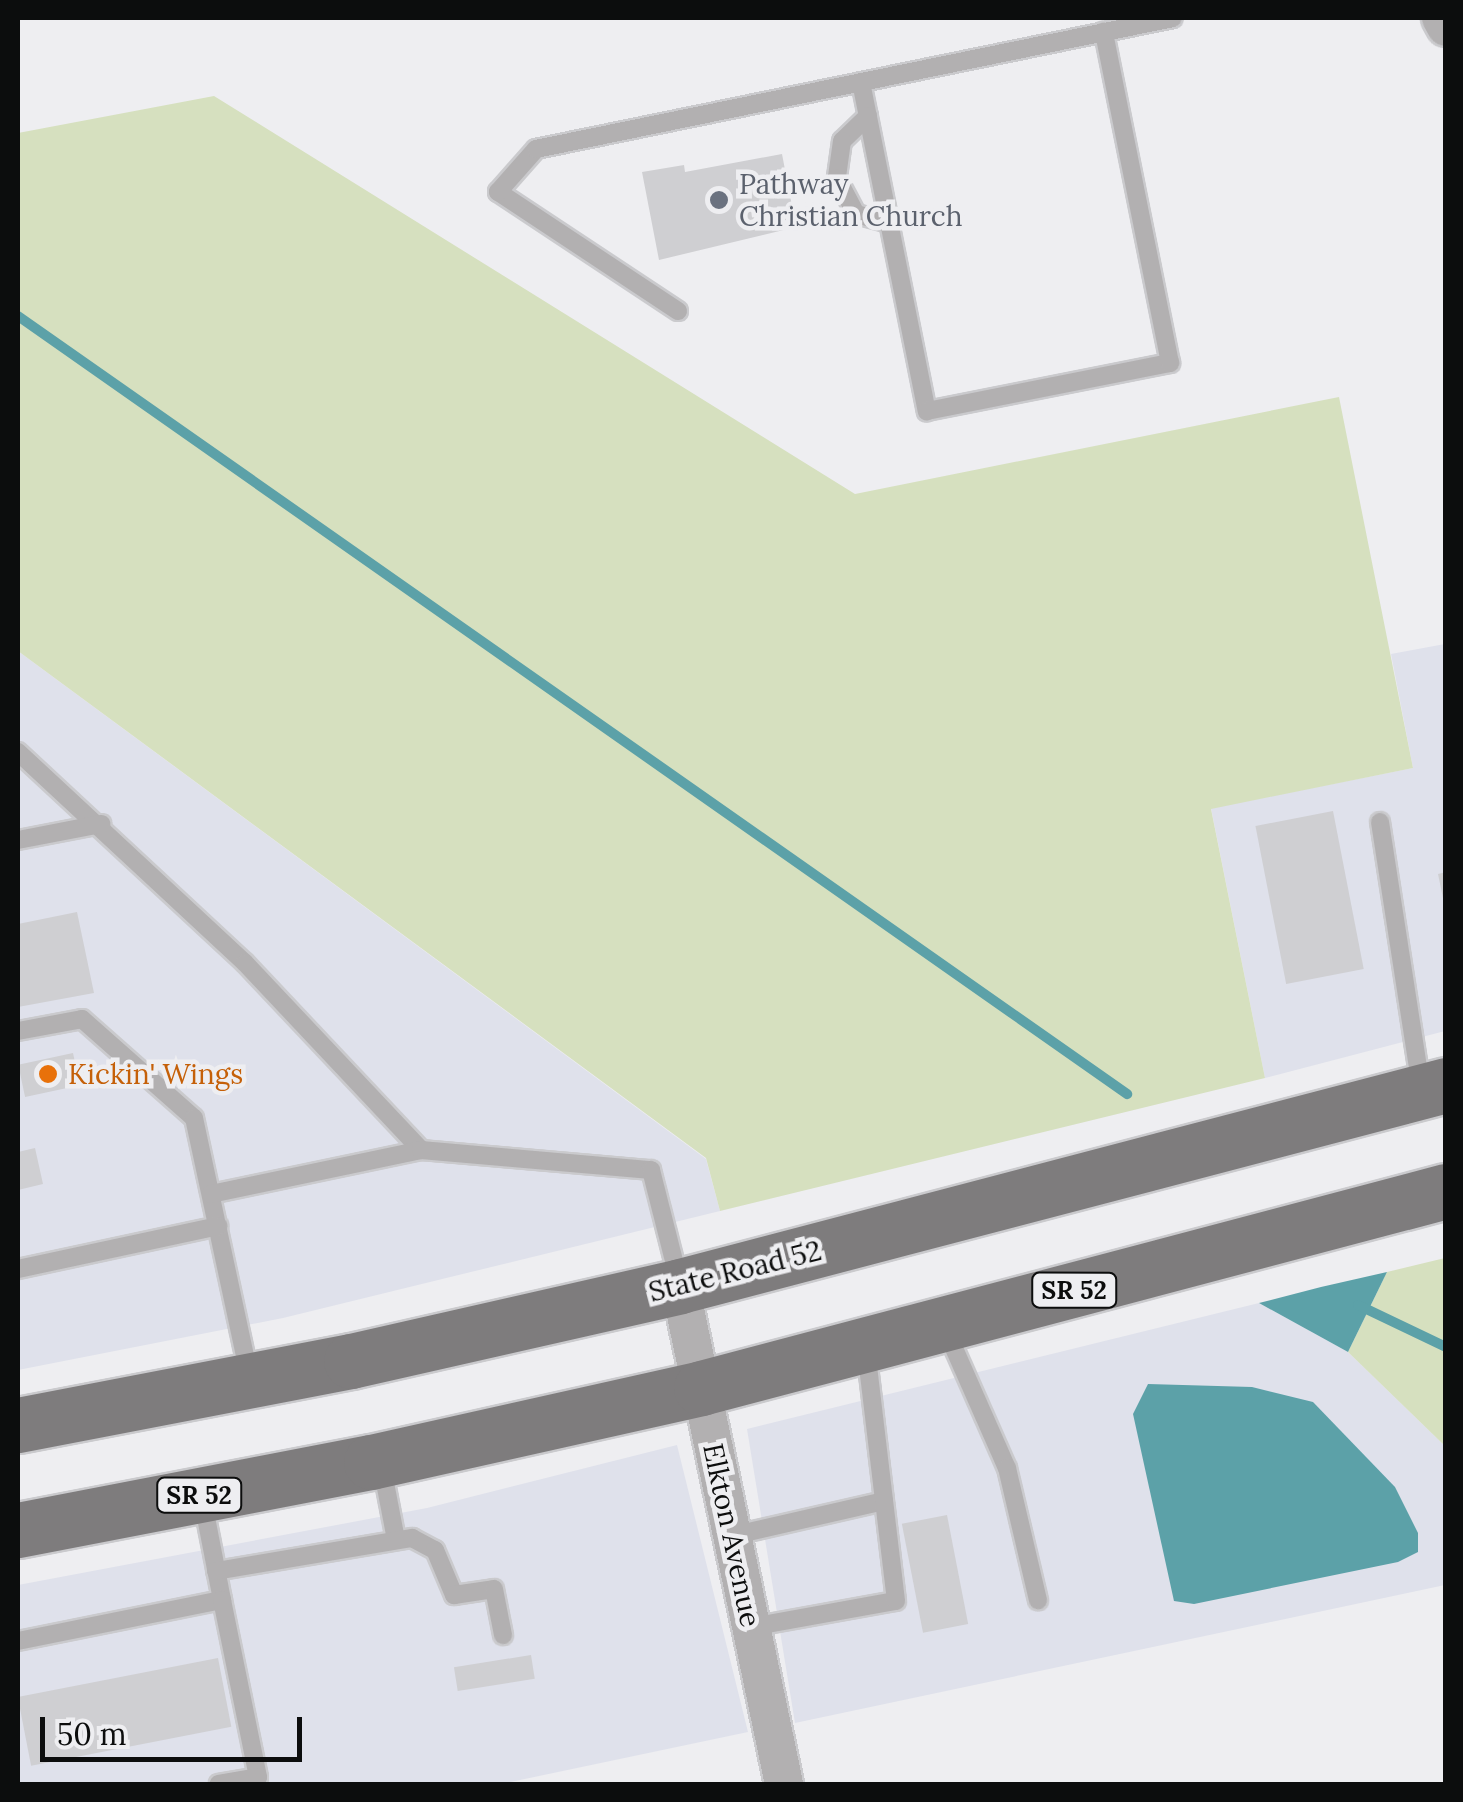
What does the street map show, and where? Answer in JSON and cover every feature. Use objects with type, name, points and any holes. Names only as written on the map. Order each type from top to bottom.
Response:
[{"type":"main road","name":"State Road 52","points":[[18,1426],[680,1286],[1434,1088]]},
{"type":"main road","name":"SR 52","points":[[18,1530],[380,1460],[701,1388],[1446,1191]]},
{"type":"street","points":[[1441,18],[1446,27]]},
{"type":"street","name":"Elkton Avenue","points":[[680,1286],[784,1784]]},
{"type":"lane","points":[[678,312],[498,192],[536,149],[1173,18]]},
{"type":"lane","points":[[861,82],[927,411],[1170,362],[1104,32]]},
{"type":"lane","points":[[868,116],[842,140],[836,178],[856,214],[889,223]]},
{"type":"lane","points":[[18,752],[101,824],[245,963],[422,1150]]},
{"type":"lane","points":[[1380,822],[1434,1088]]},
{"type":"lane","points":[[18,840],[101,824]]},
{"type":"lane","points":[[18,1032],[82,1019],[194,1118],[250,1380]]},
{"type":"lane","points":[[211,1194],[422,1150],[650,1170],[680,1286]]},
{"type":"lane","points":[[18,1268],[218,1226]]},
{"type":"lane","points":[[944,1324],[1007,1468],[1038,1600]]},
{"type":"lane","points":[[751,1626],[896,1600],[866,1346]]},
{"type":"lane","points":[[380,1460],[396,1540]]},
{"type":"lane","points":[[202,1494],[258,1777],[220,1784]]},
{"type":"lane","points":[[732,1536],[884,1501]]},
{"type":"lane","points":[[216,1571],[412,1538],[435,1550],[454,1595],[494,1589],[503,1634]]},
{"type":"lane","points":[[18,1641],[222,1600]]},
{"type":"shaded area","points":[[1445,644],[1445,1031],[1265,1078],[1211,808],[1413,768],[1391,654]]},
{"type":"shaded area","points":[[18,651],[706,1159],[720,1211],[283,1318],[18,1370]]},
{"type":"shaded area","points":[[1259,1303],[1348,1352],[1445,1446],[1445,1585],[795,1723],[747,1429]]},
{"type":"shaded area","points":[[677,1445],[748,1732],[501,1784],[18,1784],[18,1585],[427,1508]]},
{"type":"green space","points":[[214,96],[855,494],[1339,397],[1413,768],[1211,809],[1265,1078],[720,1211],[706,1158],[18,651],[18,133]]},
{"type":"green space","points":[[1445,1258],[1445,1446],[1348,1352],[1387,1272]]},
{"type":"water","points":[[1387,1272],[1348,1352],[1259,1303],[1321,1287]]},
{"type":"water","points":[[1148,1384],[1252,1387],[1313,1402],[1395,1487],[1418,1533],[1418,1552],[1398,1562],[1194,1604],[1174,1601],[1133,1414]]},
{"type":"building","name":"Pathway Christian Church","points":[[782,154],[796,227],[659,260],[642,172],[684,165],[685,172]]},
{"type":"building","points":[[1333,811],[1364,969],[1286,984],[1255,826]]},
{"type":"building","points":[[1446,872],[1446,902],[1444,903],[1438,874]]},
{"type":"building","points":[[77,912],[94,993],[18,1007],[18,924]]},
{"type":"building","name":"Kickin' Wings","points":[[73,1053],[80,1085],[25,1097],[18,1065]]},
{"type":"building","name":"Kickin' Wings","points":[[35,1148],[43,1184],[18,1190],[18,1152]]},
{"type":"building","points":[[947,1515],[968,1624],[923,1633],[902,1524]]},
{"type":"building","points":[[531,1655],[535,1679],[458,1691],[454,1667]]},
{"type":"building","points":[[218,1658],[231,1727],[31,1766],[18,1697]]},
{"type":"waterway","points":[[18,316],[1127,1094]]},
{"type":"waterway","points":[[1358,1305],[1446,1347]]},
{"type":"place","name":"Pathway Christian Church","points":[[719,200]]},
{"type":"place","name":"Kickin' Wings","points":[[48,1074]]}]
